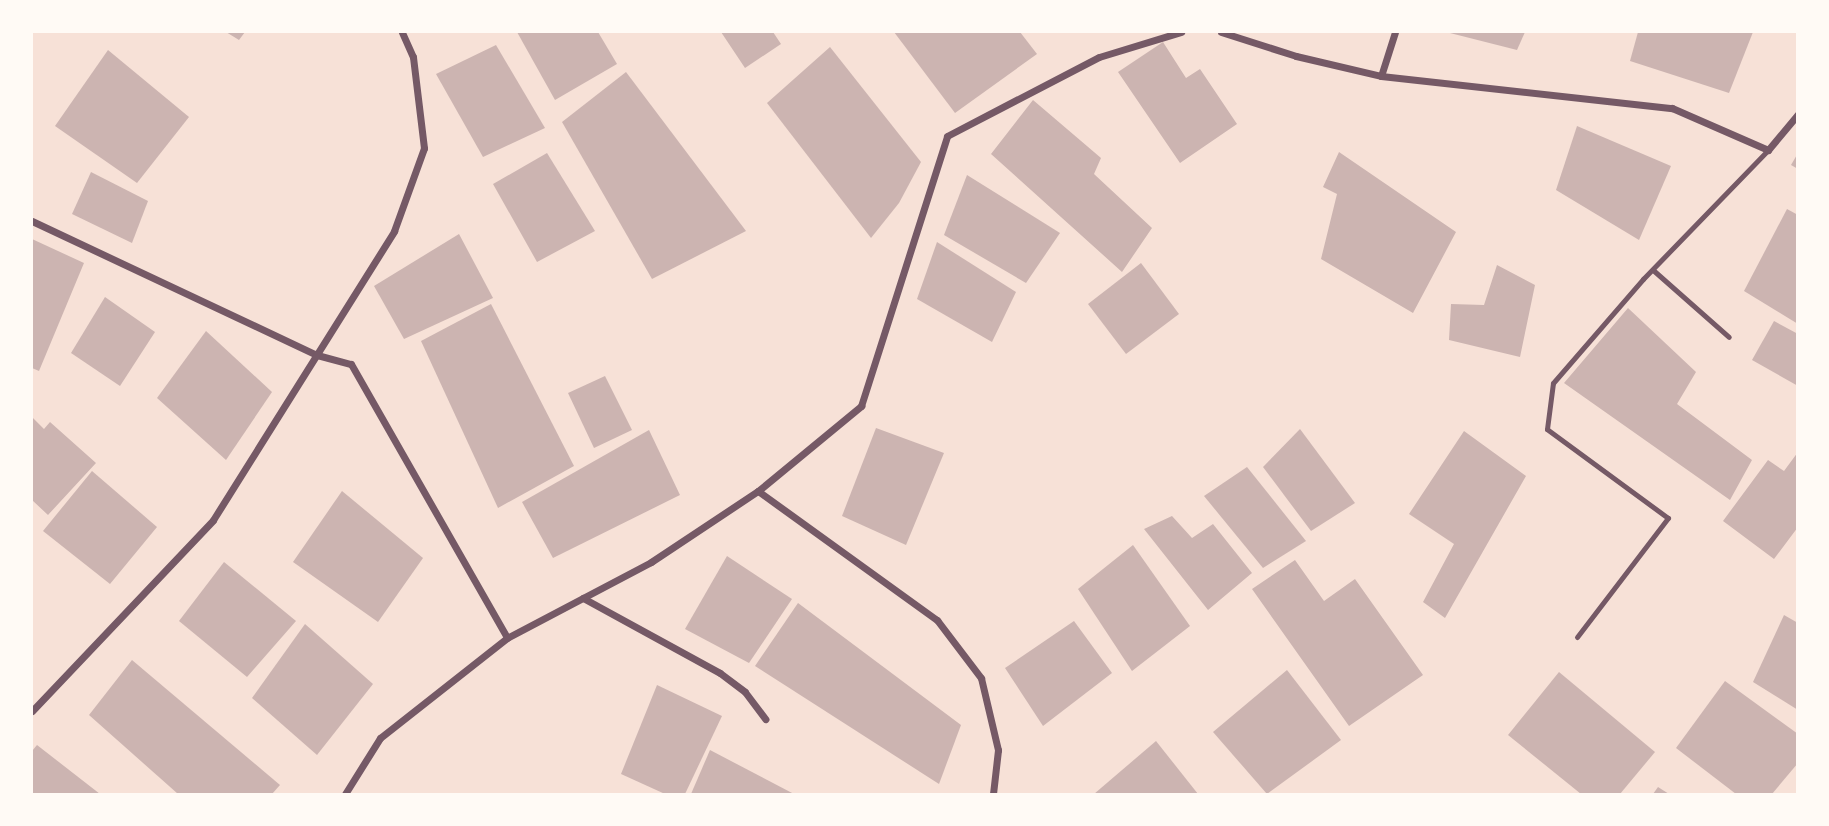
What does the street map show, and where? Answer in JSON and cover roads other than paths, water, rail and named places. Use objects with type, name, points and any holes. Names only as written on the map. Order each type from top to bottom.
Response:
[{"type":"street","points":[[32,711],[213,520],[394,231],[424,148],[414,57],[402,32]]},
{"type":"street","points":[[345,794],[380,738],[507,638],[652,562],[758,491],[861,406],[947,136],[1098,57],[1181,32]]},
{"type":"street","points":[[1221,32],[1296,56],[1381,76],[1672,108],[1768,150],[1797,114]]},
{"type":"street","points":[[1381,76],[1395,32]]},
{"type":"street","points":[[32,221],[317,355],[351,364],[507,638]]},
{"type":"street","points":[[758,491],[944,630],[981,678],[998,750],[993,794]]},
{"type":"street","points":[[583,598],[720,673],[745,692],[765,719]]},
{"type":"lane","points":[[1577,637],[1668,518],[1546,429],[1553,383],[1653,270],[1768,150]]},
{"type":"lane","points":[[1653,270],[1729,337]]}]
